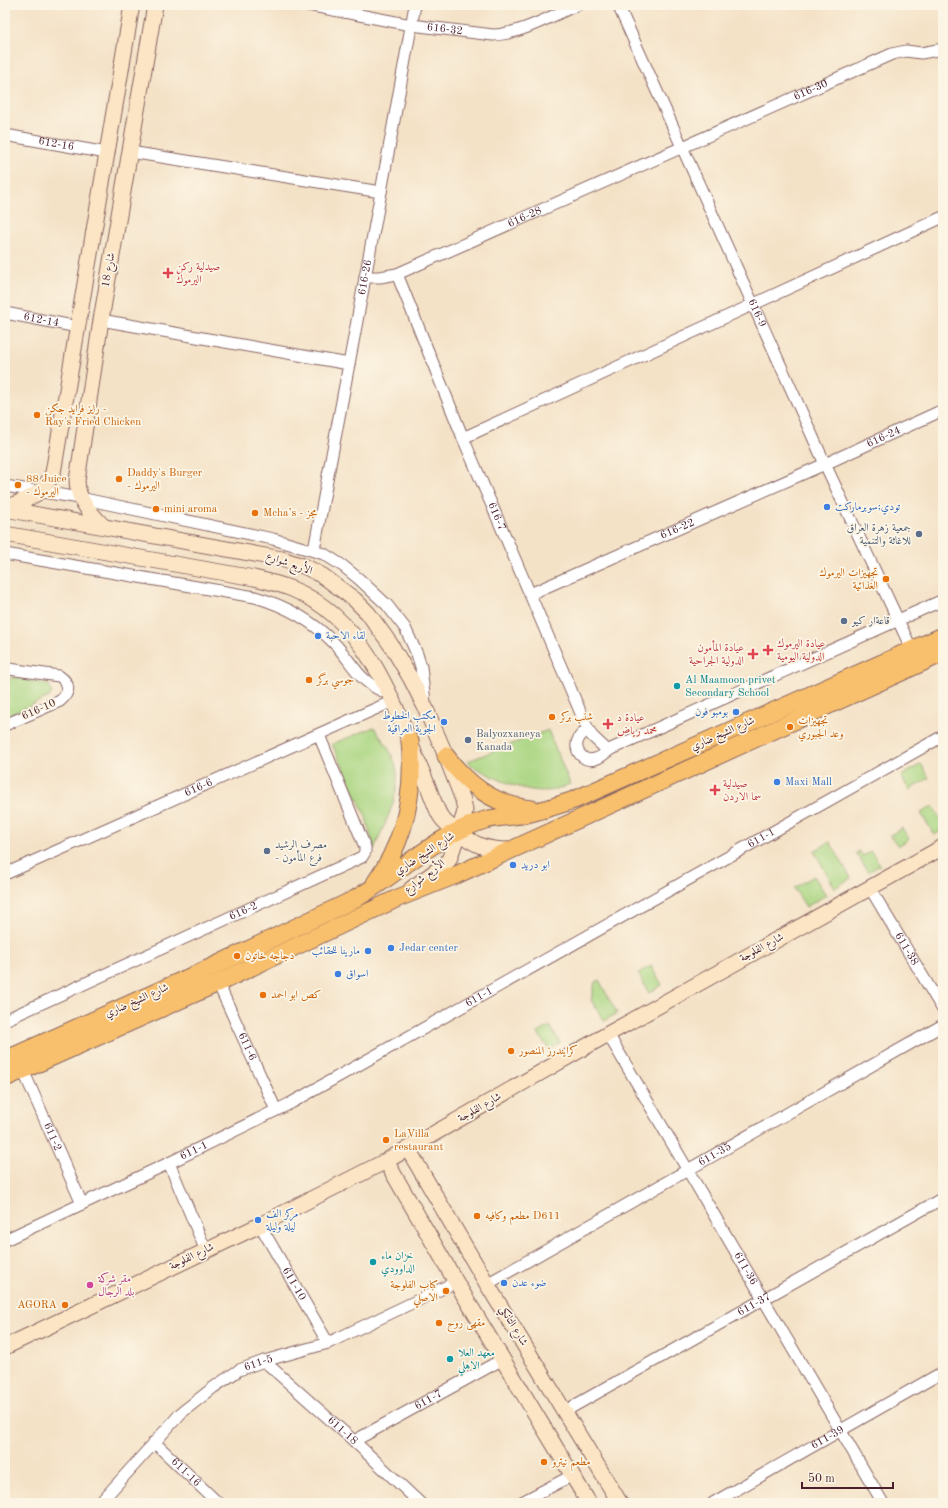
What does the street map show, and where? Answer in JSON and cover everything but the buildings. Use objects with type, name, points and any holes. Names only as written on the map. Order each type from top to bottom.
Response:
[{"type":"main road","name":"شارع الشيخ ضاري","points":[[5,1060],[219,964],[340,907],[370,890],[432,847],[458,832],[485,820],[544,810],[574,800],[943,636]]},
{"type":"main road","name":"شارع الشيخ ضاري","points":[[5,1078],[218,983],[398,898],[456,875],[943,653]]},
{"type":"main road","points":[[370,890],[391,857],[405,820],[412,781],[410,741]]},
{"type":"main road","points":[[446,756],[462,776],[472,785],[488,795],[506,803],[525,808],[544,810]]},
{"type":"street","name":"شارع 18","points":[[5,508],[40,492],[50,480],[55,466],[132,5]]},
{"type":"street","name":"شارع 18","points":[[104,526],[90,513],[80,498],[77,481],[101,320],[155,5]]},
{"type":"street","name":"616-32","points":[[308,5],[411,25],[501,35],[518,31],[577,5]]},
{"type":"street","name":"616-26","points":[[314,550],[415,5]]},
{"type":"street","name":"616-9","points":[[618,5],[825,464],[912,650]]},
{"type":"street","name":"616-30","points":[[683,148],[892,54],[906,51],[921,53],[943,49]]},
{"type":"street","points":[[123,60],[145,65]]},
{"type":"street","name":"612-16","points":[[5,135],[107,153]]},
{"type":"street","name":"616-28","points":[[365,276],[380,277],[397,274],[683,148]]},
{"type":"street","points":[[130,152],[381,192]]},
{"type":"street","points":[[463,438],[943,217]]},
{"type":"street","name":"616-7","points":[[397,274],[463,438],[588,730],[608,752]]},
{"type":"street","name":"612-14","points":[[5,313],[78,327]]},
{"type":"street","points":[[101,320],[349,364]]},
{"type":"street","name":"616-24","points":[[825,464],[943,410]]},
{"type":"street","name":"616-22","points":[[530,594],[825,464]]},
{"type":"street","points":[[5,486],[80,498],[273,539],[314,550],[343,566],[354,574],[397,616],[405,628],[417,654],[424,680],[425,707]]},
{"type":"street","name":"الأربع شوارع","points":[[5,508],[282,559],[306,567],[323,576],[354,599],[381,628],[411,679],[446,756],[463,800],[465,810],[449,860],[398,898]]},
{"type":"street","name":"الأربع شوارع","points":[[5,534],[254,578],[294,590],[312,599],[344,624],[358,640],[365,651],[391,697],[439,814],[446,823],[470,842],[485,848],[509,850]]},
{"type":"street","points":[[5,554],[255,597],[273,602],[290,610],[321,631],[349,660],[363,679],[391,697]]},
{"type":"street","points":[[588,730],[581,734],[577,742],[577,750],[586,759],[591,760],[599,758],[608,752],[943,600]]},
{"type":"street","name":"616-10","points":[[5,670],[9,669],[59,676],[66,681],[68,688],[66,695],[60,701],[5,725]]},
{"type":"street","name":"616-6","points":[[5,874],[319,735],[391,697]]},
{"type":"street","name":"616-2","points":[[5,1020],[362,857],[365,852],[365,847],[319,735]]},
{"type":"street","name":"611-1","points":[[5,1240],[169,1163],[276,1110],[943,736]]},
{"type":"street","name":"شارع الفلوجة","points":[[5,1347],[260,1225],[386,1161],[608,1034],[943,847]]},
{"type":"street","name":"611-38","points":[[870,888],[943,1010]]},
{"type":"street","name":"611-6","points":[[218,983],[276,1110]]},
{"type":"street","name":"611-35","points":[[488,1284],[943,1025]]},
{"type":"street","name":"611-36","points":[[608,1034],[883,1503]]},
{"type":"street","name":"611-2","points":[[23,1070],[82,1204]]},
{"type":"street","name":"شارع التانكي","points":[[408,1149],[620,1503]]},
{"type":"street","points":[[386,1161],[456,1282],[589,1503]]},
{"type":"street","points":[[169,1163],[206,1251]]},
{"type":"street","name":"611-37","points":[[565,1411],[943,1198]]},
{"type":"street","name":"611-10","points":[[260,1225],[328,1343]]},
{"type":"street","name":"611-5","points":[[100,1503],[181,1413],[214,1387],[240,1370],[264,1361],[328,1343],[456,1282]]},
{"type":"street","name":"611-7","points":[[354,1441],[503,1359]]},
{"type":"street","name":"611-18","points":[[264,1361],[354,1441],[420,1503]]},
{"type":"street","name":"611-39","points":[[713,1503],[943,1372]]},
{"type":"street","name":"611-16","points":[[154,1442],[218,1503]]},
{"type":"street","points":[[520,1503],[573,1475]]},
{"type":"green space","points":[[14,677],[49,685],[52,693],[49,697],[5,717],[5,680]]},
{"type":"green space","points":[[374,727],[385,742],[393,758],[397,781],[396,792],[388,816],[374,849],[366,817],[332,744]]},
{"type":"green space","points":[[548,730],[570,784],[560,789],[537,791],[525,789],[492,776],[472,766],[468,761]]},
{"type":"green space","points":[[921,764],[929,778],[909,790],[901,776]]},
{"type":"green space","points":[[933,806],[943,824],[943,830],[934,835],[921,813]]},
{"type":"green space","points":[[902,828],[909,839],[898,846],[890,835]]},
{"type":"green space","points":[[830,842],[851,878],[835,888],[814,851]]},
{"type":"green space","points":[[859,851],[863,856],[871,851],[880,865],[868,872],[856,853]]},
{"type":"green space","points":[[814,876],[826,895],[806,907],[794,888]]},
{"type":"green space","points":[[651,966],[662,985],[649,993],[638,973]]},
{"type":"green space","points":[[599,980],[617,1013],[604,1021],[591,1000],[595,982]]},
{"type":"green space","points":[[550,1026],[560,1043],[549,1050],[538,1033]]},
{"type":"place","name":"صيدلية ركن اليرموك","points":[[168,273]]},
{"type":"place","name":"رايز فرايد جكن - Ray's Fried Chicken","points":[[37,415]]},
{"type":"place","name":"Daddy's Burger - اليرموك","points":[[119,479]]},
{"type":"place","name":"88 Juice - اليرموك","points":[[18,485]]},
{"type":"place","name":"تودي;سوبرماركت","points":[[827,507]]},
{"type":"place","name":"mini aroma","points":[[156,509]]},
{"type":"place","name":"Mcha’s - مجز","points":[[255,513]]},
{"type":"place","name":"جمعية زهرة العراق للاغاثة والتنمية","points":[[919,534]]},
{"type":"place","name":"تجهيزات اليرموك الغذائية","points":[[886,579]]},
{"type":"place","name":"قاعةار كيو","points":[[844,621]]},
{"type":"place","name":"لقاء الاحبة","points":[[318,636]]},
{"type":"place","name":"عيادة اليرموك الدولية اليومية","points":[[768,650]]},
{"type":"place","name":"عيادة المأمون الدولية الجراحية","points":[[753,654]]},
{"type":"place","name":"جوسي برگر","points":[[309,680]]},
{"type":"place","name":"Al Maamoon privet Secondary School","points":[[677,686]]},
{"type":"place","name":"بومبو فون","points":[[736,712]]},
{"type":"place","name":"شنب بركر","points":[[552,717]]},
{"type":"place","name":"مكتب الخطوط الجوية العراقية","points":[[444,722]]},
{"type":"place","name":"عيادة د محمد رياض","points":[[608,724]]},
{"type":"place","name":"تجهيزات وعد الجبوري","points":[[790,727]]},
{"type":"place","name":"Balyozxaneya Kanada","points":[[468,740]]},
{"type":"place","name":"Maxi Mall","points":[[777,782]]},
{"type":"place","name":"صيدلية سما الاردن","points":[[715,790]]},
{"type":"place","name":"مصرف الرشيد - فرع المأمون","points":[[267,851]]},
{"type":"place","name":"ابو دريد","points":[[513,865]]},
{"type":"place","name":"Jedar center","points":[[391,948]]},
{"type":"place","name":"مارينا للحقائب","points":[[368,951]]},
{"type":"place","name":"دجاجه خاتون","points":[[237,956]]},
{"type":"place","name":"اسواق","points":[[338,974]]},
{"type":"place","name":"كص ابو احمد","points":[[263,995]]},
{"type":"place","name":"كرايندرز المنصور","points":[[511,1051]]},
{"type":"place","name":"LaVilla restaurant","points":[[386,1140]]},
{"type":"place","name":"مطعم وكافيه D611","points":[[477,1216]]},
{"type":"place","name":"مركز الف ليلة وليلة","points":[[258,1220]]},
{"type":"place","name":"خزان ماء الداوودي","points":[[373,1262]]},
{"type":"place","name":"ضوء عدن","points":[[504,1283]]},
{"type":"place","name":"مقر شركة بلد الرجال","points":[[90,1285]]},
{"type":"place","name":"كباب الفلوجة الاصلي","points":[[446,1291]]},
{"type":"place","name":"AGORA","points":[[65,1305]]},
{"type":"place","name":"مقهى روح","points":[[439,1323]]},
{"type":"place","name":"معهد العلا الاهلي","points":[[450,1359]]},
{"type":"place","name":"مطعم نيترو","points":[[544,1462]]}]
